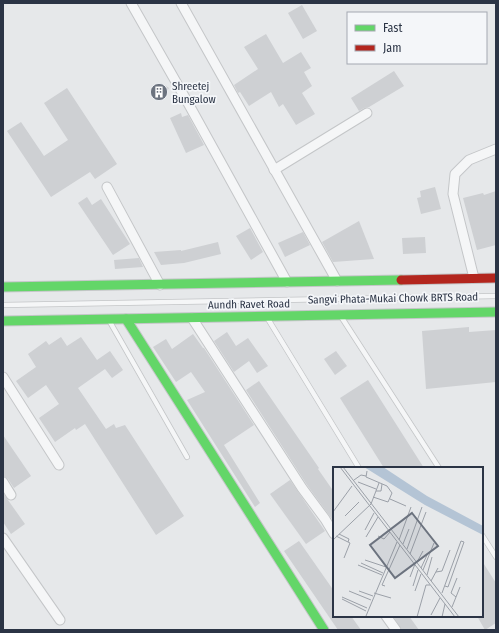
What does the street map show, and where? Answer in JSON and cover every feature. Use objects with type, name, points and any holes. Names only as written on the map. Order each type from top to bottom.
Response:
[{"type":"main road","name":"Aundh Ravet Road","points":[[3,286],[160,285],[496,278]]},
{"type":"main road","name":"Aundh Ravet Road","points":[[3,321],[496,312]]},
{"type":"main road","points":[[126,319],[324,630]]},
{"type":"street","points":[[131,3],[287,282]]},
{"type":"street","points":[[180,3],[337,281]]},
{"type":"street","points":[[274,170],[367,113]]},
{"type":"street","points":[[474,278],[453,194],[455,174],[469,160],[496,148]]},
{"type":"street","points":[[106,186],[160,285]]},
{"type":"street","points":[[192,318],[302,488],[333,532]]},
{"type":"street","points":[[3,377],[59,466]]},
{"type":"street","points":[[3,482],[11,495]]},
{"type":"street","points":[[3,538],[60,620]]},
{"type":"street","points":[[387,617],[396,630]]},
{"type":"lane","name":"Sangvi Phata-Mukai Chowk BRTS Road","points":[[3,305],[496,296]]},
{"type":"lane","points":[[340,315],[438,467]]},
{"type":"lane","points":[[266,316],[358,467]]},
{"type":"lane","points":[[108,319],[187,457]]},
{"type":"lane","points":[[483,537],[496,557]]},
{"type":"building","points":[[302,5],[317,31],[303,39],[288,13]]},
{"type":"building","points":[[266,34],[283,63],[301,52],[311,68],[304,72],[312,86],[302,93],[315,114],[296,125],[283,104],[279,107],[271,92],[249,106],[240,92],[238,93],[234,85],[258,69],[244,47]]},
{"type":"building","points":[[394,71],[404,86],[369,107],[359,111],[351,98]]},
{"type":"building","name":"Shreetej Bungalow","points":[[161,83],[169,88],[161,100],[151,94],[158,84],[159,85]]},
{"type":"building","points":[[67,88],[117,164],[95,179],[90,172],[51,197],[7,131],[21,122],[44,156],[68,140],[44,103]]},
{"type":"building","points":[[181,113],[182,117],[188,115],[204,145],[186,153],[170,118]]},
{"type":"building","points":[[435,187],[441,209],[421,214],[417,198],[421,197],[420,191]]},
{"type":"building","points":[[496,191],[496,245],[477,250],[463,198],[483,193],[484,195]]},
{"type":"building","points":[[87,197],[92,205],[101,199],[130,244],[113,255],[78,203]]},
{"type":"building","points":[[359,221],[374,259],[333,262],[322,242]]},
{"type":"building","points":[[250,228],[263,252],[251,260],[236,236]]},
{"type":"building","points":[[303,232],[310,245],[285,257],[278,243]]},
{"type":"building","points":[[425,237],[426,253],[403,254],[402,238]]},
{"type":"building","points":[[218,242],[221,254],[184,263],[161,265],[154,252],[181,251]]},
{"type":"building","points":[[139,258],[143,267],[115,269],[114,260]]},
{"type":"building","points":[[469,327],[469,332],[496,330],[496,382],[426,389],[422,331]]},
{"type":"building","points":[[227,332],[236,346],[248,338],[268,366],[257,373],[249,361],[234,372],[214,341]]},
{"type":"building","points":[[193,334],[204,348],[254,425],[224,445],[260,503],[255,507],[187,400],[205,392],[191,372],[176,382],[153,347],[166,339],[172,349]]},
{"type":"building","points":[[61,337],[67,346],[81,337],[97,360],[110,351],[123,370],[112,378],[105,369],[78,388],[106,429],[114,424],[116,428],[125,425],[184,516],[156,535],[85,424],[76,430],[75,428],[55,442],[39,418],[59,404],[46,385],[28,398],[16,381],[36,367],[28,354],[46,341],[49,345]]},
{"type":"building","points":[[336,351],[347,366],[335,375],[324,359]]},
{"type":"building","points":[[368,380],[423,467],[383,467],[340,398]]},
{"type":"building","points":[[259,381],[319,468],[318,469],[333,491],[333,521],[307,485],[246,390]]},
{"type":"building","points":[[3,435],[31,476],[14,488],[8,479],[3,476]]},
{"type":"building","points":[[290,480],[325,531],[306,544],[270,494]]},
{"type":"building","points":[[3,493],[25,524],[11,534],[3,522]]},
{"type":"building","points":[[299,541],[333,590],[333,617],[352,617],[361,630],[338,630],[284,551]]},
{"type":"building","points":[[483,563],[496,583],[496,623],[485,630],[478,617],[483,617]]},
{"type":"building","points":[[394,617],[410,617],[419,630],[402,630]]},
{"type":"traffic: fast","points":[[3,287],[401,280]]},
{"type":"traffic: fast","points":[[3,321],[496,312]]},
{"type":"traffic: fast","points":[[126,319],[324,630]]},
{"type":"traffic: jam","points":[[401,280],[496,278]]},
{"type":"place","name":"Shreetej Bungalow","points":[[159,92]]}]
